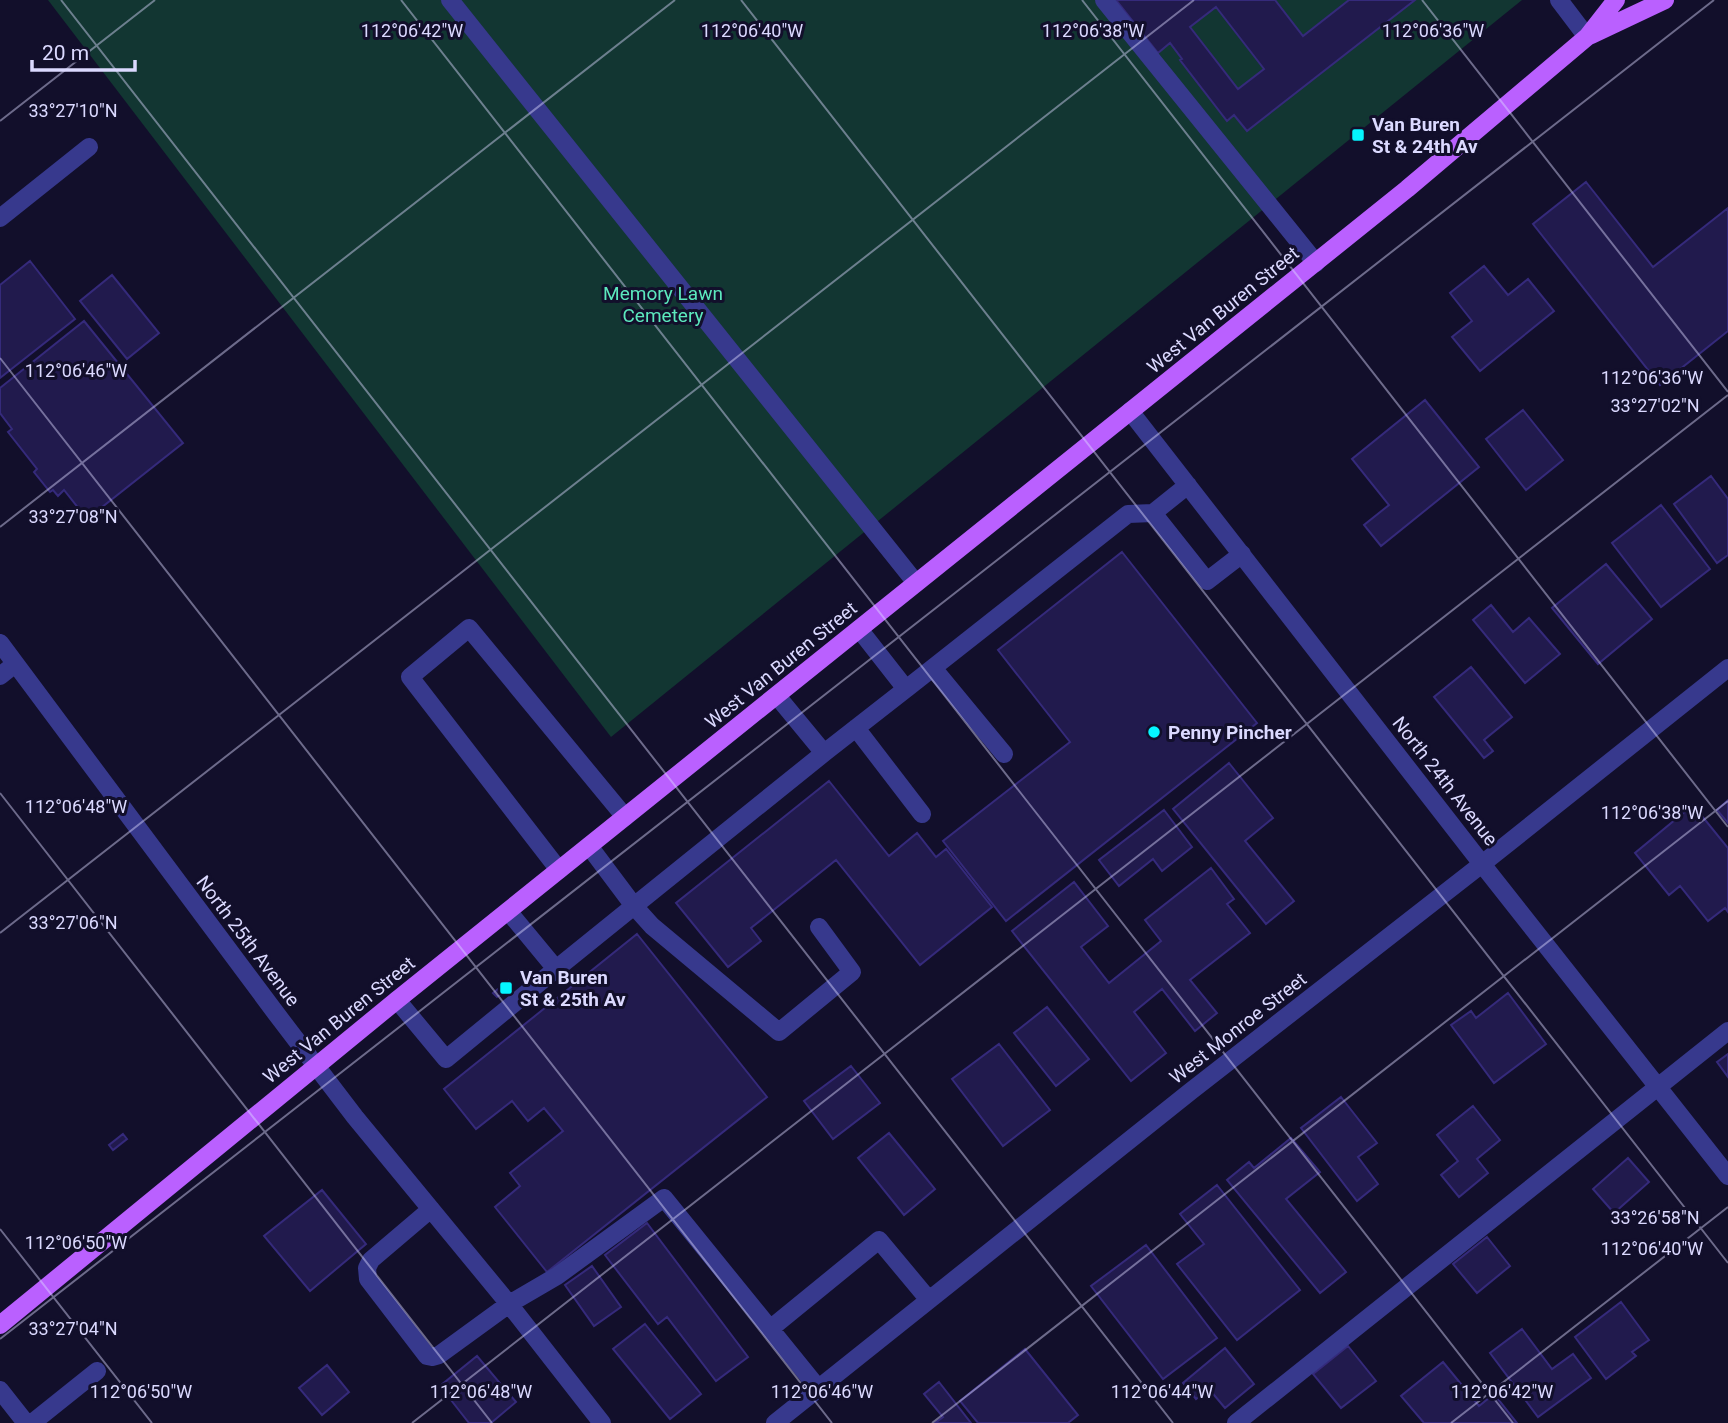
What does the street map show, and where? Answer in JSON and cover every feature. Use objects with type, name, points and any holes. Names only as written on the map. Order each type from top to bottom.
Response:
[{"type":"main road","name":"West Van Buren Street","points":[[0,1325],[397,1000],[1407,190],[1587,37],[1616,0]]},
{"type":"main road","name":"West Van Buren Street","points":[[1587,37],[1665,0]]},
{"type":"street","points":[[450,0],[916,583]]},
{"type":"street","points":[[1104,0],[1316,263]]},
{"type":"street","points":[[1559,0],[1587,37]]},
{"type":"street","points":[[0,218],[89,146]]},
{"type":"street","name":"North 24th Avenue","points":[[1130,411],[1728,1175]]},
{"type":"street","points":[[397,1000],[446,1059],[824,753],[1128,514],[1153,513],[1188,485]]},
{"type":"street","points":[[1153,513],[1207,581],[1242,554]]},
{"type":"street","points":[[559,870],[410,677],[469,628],[625,817]]},
{"type":"street","points":[[859,629],[906,689]]},
{"type":"street","name":"North 25th Avenue","points":[[0,643],[355,1117],[509,1304],[602,1423]]},
{"type":"street","points":[[0,676],[15,664]]},
{"type":"street","points":[[933,668],[1004,754]]},
{"type":"street","name":"West Monroe Street","points":[[775,1423],[1728,668]]},
{"type":"street","points":[[777,696],[824,753]]},
{"type":"street","points":[[856,729],[922,814]]},
{"type":"street","points":[[589,846],[652,926],[779,1032],[852,972],[819,927]]},
{"type":"street","points":[[509,911],[556,969]]},
{"type":"street","points":[[1236,1423],[1728,1031]]},
{"type":"street","points":[[431,1209],[371,1260],[367,1268],[368,1279],[427,1356],[439,1355],[509,1304],[556,1276],[664,1198],[818,1388]]},
{"type":"street","points":[[770,1329],[879,1240],[929,1300]]},
{"type":"street","points":[[32,1423],[97,1371]]},
{"type":"street","points":[[0,1390],[26,1423]]},
{"type":"green space","name":"Memory Lawn Cemetery","points":[[48,0],[1522,0],[611,737]]},
{"type":"building","points":[[1116,0],[1275,0],[1303,36],[1349,0],[1415,0],[1247,131],[1234,115],[1227,121],[1170,43],[1158,53]],"holes":[[[1216,7],[1264,69],[1238,89],[1190,27]]]},
{"type":"building","points":[[1586,182],[1653,267],[1728,208],[1728,331],[1660,385],[1533,224]]},
{"type":"building","points":[[30,261],[75,319],[0,378],[0,285]]},
{"type":"building","points":[[1484,266],[1508,295],[1528,279],[1554,311],[1480,371],[1452,337],[1472,321],[1450,293]]},
{"type":"building","points":[[112,275],[159,333],[127,359],[80,301]]},
{"type":"building","points":[[84,321],[183,443],[87,519],[64,490],[58,496],[53,490],[50,492],[34,472],[37,469],[8,432],[12,429],[0,413],[0,388]]},
{"type":"building","points":[[1425,400],[1479,467],[1381,546],[1364,525],[1389,505],[1352,459]]},
{"type":"building","points":[[1523,410],[1563,460],[1526,490],[1486,439]]},
{"type":"building","points":[[1711,476],[1728,499],[1728,555],[1717,563],[1674,504]]},
{"type":"building","points":[[1661,505],[1710,569],[1661,607],[1612,543]]},
{"type":"building","name":"Penny Pincher","points":[[1122,552],[1257,723],[1006,921],[943,841],[1070,742],[998,650]]},
{"type":"building","points":[[1606,564],[1652,619],[1598,664],[1552,608]]},
{"type":"building","points":[[1491,605],[1513,632],[1529,618],[1560,654],[1525,683],[1473,620]]},
{"type":"building","points":[[1471,667],[1512,717],[1484,740],[1493,751],[1484,758],[1434,697]]},
{"type":"building","points":[[1229,763],[1273,818],[1245,841],[1294,901],[1266,924],[1173,809]]},
{"type":"building","points":[[829,781],[889,856],[917,833],[936,857],[946,849],[992,907],[920,965],[836,860],[751,928],[761,941],[728,967],[676,903]]},
{"type":"building","points":[[1728,800],[1728,823],[1717,810]]},
{"type":"building","points":[[1693,805],[1728,848],[1728,912],[1725,908],[1708,921],[1680,886],[1669,895],[1635,853]]},
{"type":"building","points":[[1164,810],[1192,847],[1162,871],[1153,859],[1119,886],[1099,860]]},
{"type":"building","points":[[1211,868],[1234,899],[1227,904],[1250,933],[1190,980],[1217,1013],[1195,1031],[1162,989],[1134,1012],[1166,1053],[1131,1081],[1012,931],[1074,882],[1108,926],[1081,947],[1109,983],[1161,941],[1145,920]]},
{"type":"building","points":[[637,934],[767,1097],[547,1272],[495,1207],[520,1186],[510,1173],[563,1131],[544,1108],[528,1121],[512,1101],[476,1129],[444,1089]]},
{"type":"building","points":[[508,981],[511,986],[497,997],[493,993]]},
{"type":"building","points":[[1508,993],[1546,1044],[1494,1083],[1451,1025],[1471,1011],[1476,1018]]},
{"type":"building","points":[[1047,1007],[1089,1059],[1056,1086],[1014,1033]]},
{"type":"building","points":[[999,1044],[1050,1110],[1003,1146],[952,1079]]},
{"type":"building","points":[[1728,1054],[1728,1077],[1717,1062]]},
{"type":"building","points":[[851,1066],[880,1103],[833,1139],[804,1101]]},
{"type":"building","points":[[1341,1097],[1377,1143],[1358,1157],[1378,1184],[1357,1201],[1301,1128]]},
{"type":"building","points":[[1473,1106],[1500,1140],[1477,1159],[1488,1173],[1459,1197],[1441,1175],[1458,1161],[1437,1135]]},
{"type":"building","points":[[889,1133],[935,1189],[904,1215],[858,1158]]},
{"type":"building","points":[[123,1134],[127,1139],[113,1150],[109,1145]]},
{"type":"building","points":[[1291,1138],[1320,1172],[1286,1199],[1346,1272],[1320,1293],[1227,1180],[1249,1162],[1254,1168]]},
{"type":"building","points":[[1628,1158],[1649,1182],[1614,1213],[1593,1189]]},
{"type":"building","points":[[1217,1185],[1300,1290],[1237,1340],[1177,1264],[1204,1244],[1180,1214]]},
{"type":"building","points":[[322,1190],[366,1244],[310,1291],[264,1236]]},
{"type":"building","points":[[647,1223],[748,1357],[716,1381],[667,1317],[658,1324],[605,1255]]},
{"type":"building","points":[[1487,1237],[1510,1266],[1477,1293],[1453,1264]]},
{"type":"building","points":[[1146,1245],[1217,1338],[1163,1379],[1091,1286]]},
{"type":"building","points":[[592,1266],[621,1307],[594,1326],[565,1285]]},
{"type":"building","points":[[1621,1302],[1649,1340],[1632,1352],[1636,1356],[1606,1379],[1575,1337]]},
{"type":"building","points":[[645,1324],[701,1394],[670,1419],[613,1349]]},
{"type":"building","points":[[1522,1329],[1552,1369],[1573,1354],[1591,1378],[1538,1417],[1490,1353]]},
{"type":"building","points":[[1348,1346],[1376,1381],[1341,1408],[1313,1374]]},
{"type":"building","points":[[1225,1348],[1254,1384],[1225,1408],[1209,1389],[1196,1399],[1183,1383]]},
{"type":"building","points":[[1025,1349],[1078,1415],[1068,1423],[978,1423],[960,1401]]},
{"type":"building","points":[[477,1356],[516,1402],[491,1423],[469,1423],[440,1386]]},
{"type":"building","points":[[1443,1362],[1479,1406],[1494,1394],[1517,1423],[1424,1423],[1401,1396]]},
{"type":"building","points":[[327,1365],[349,1392],[322,1415],[299,1388]]},
{"type":"building","points":[[939,1382],[971,1423],[935,1423],[943,1417],[924,1394]]},
{"type":"place","name":"Van Buren St & 24th Av","points":[[1358,135]]},
{"type":"place","name":"Penny Pincher","points":[[1154,732]]},
{"type":"place","name":"Van Buren St & 25th Av","points":[[506,988]]}]
